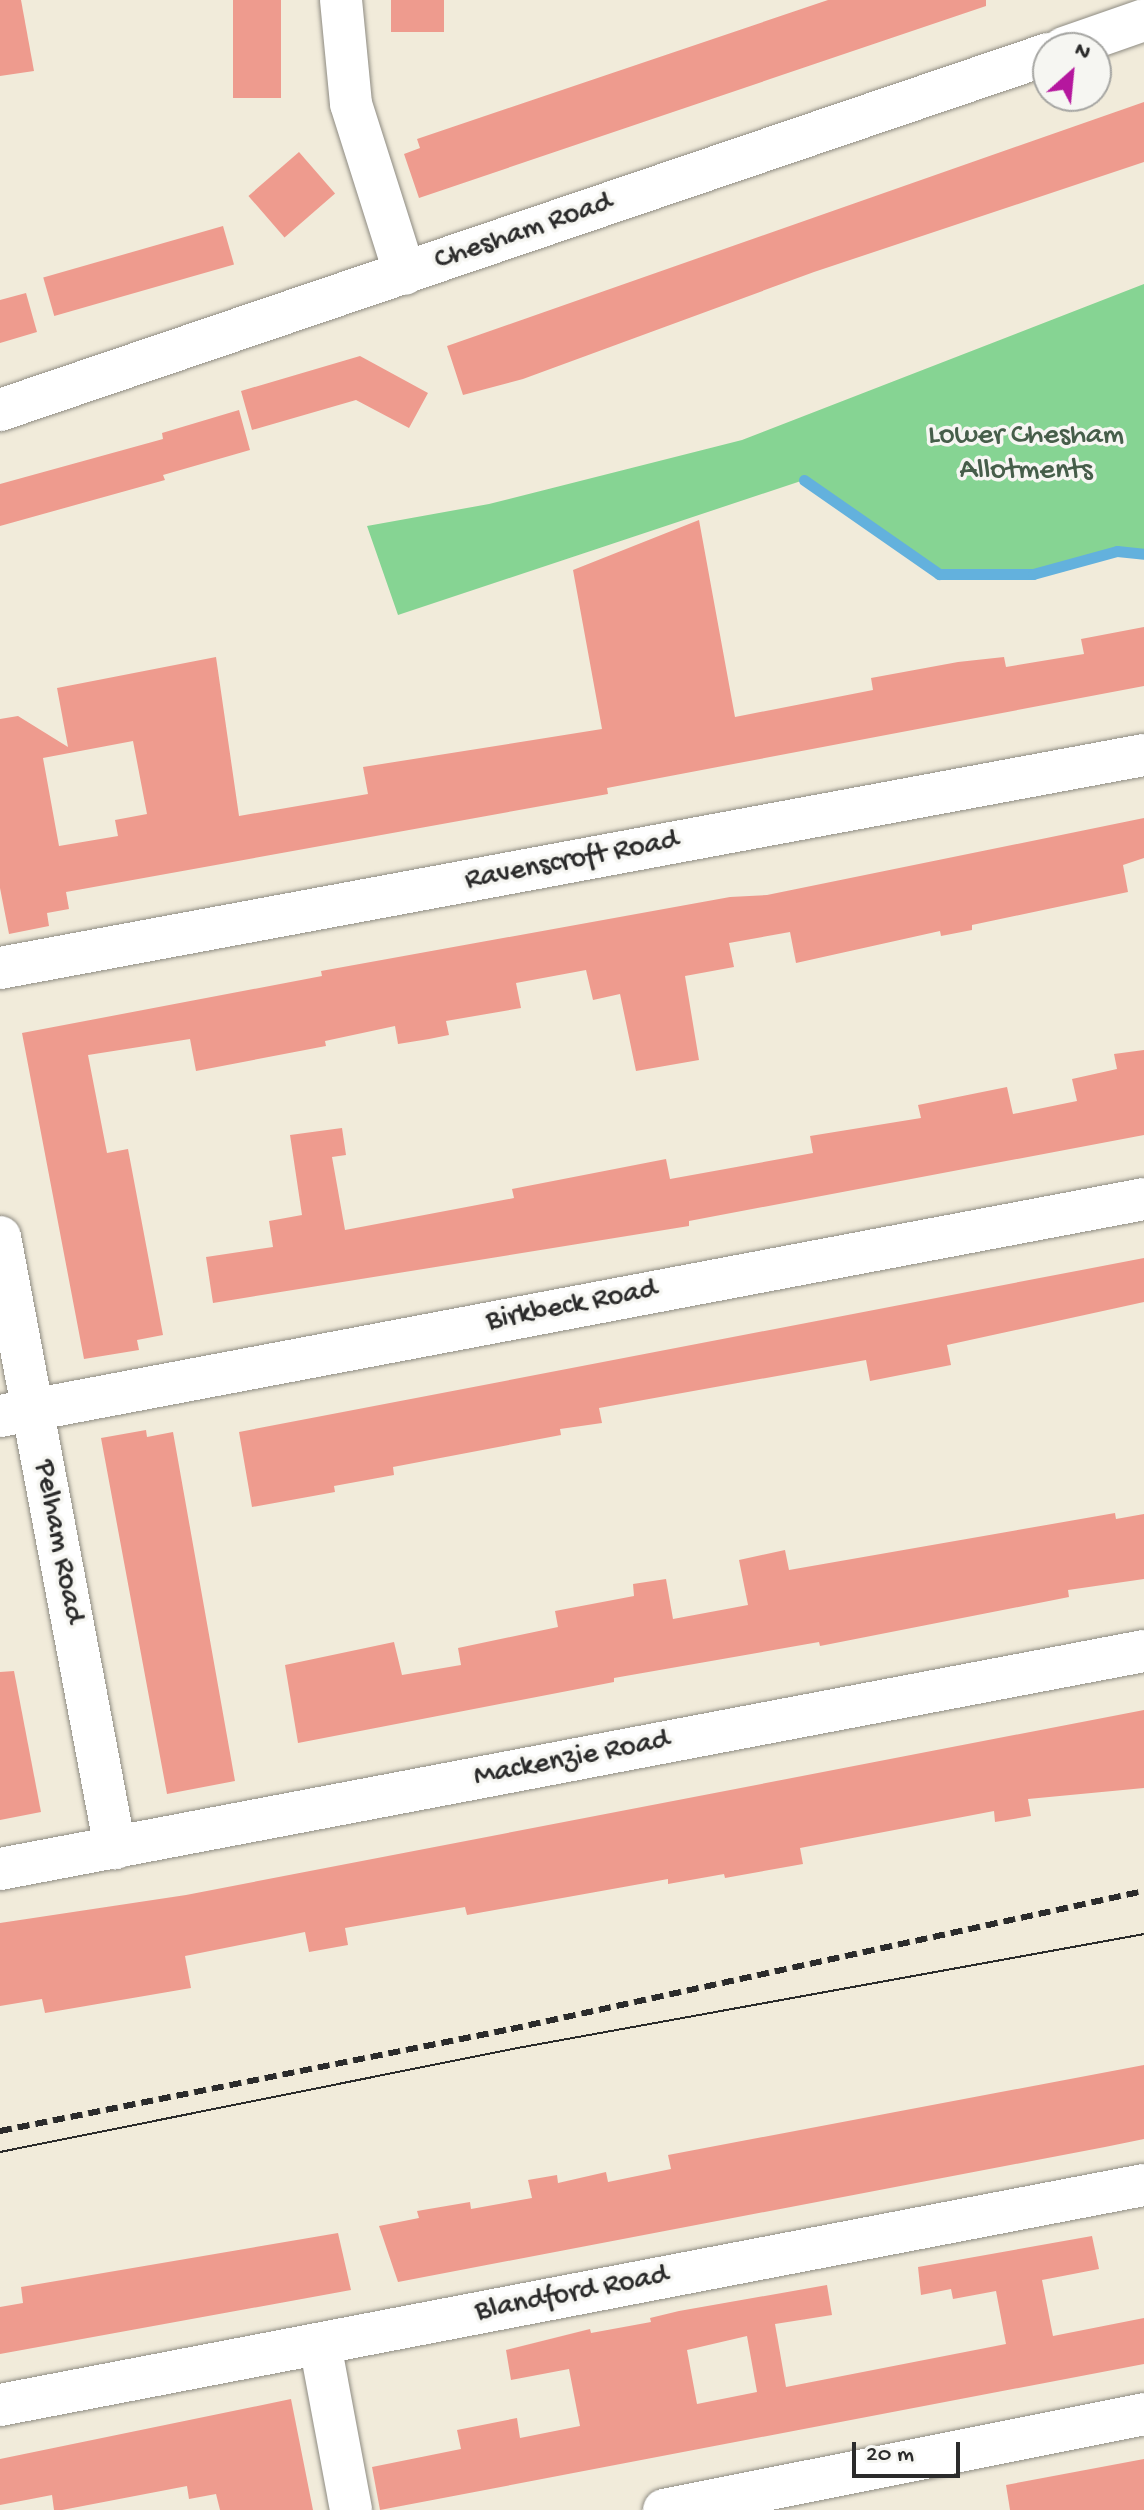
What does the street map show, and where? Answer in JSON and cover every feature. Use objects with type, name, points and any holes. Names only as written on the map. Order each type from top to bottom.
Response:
[{"type":"street","points":[[341,0],[351,104],[405,274]]},
{"type":"street","points":[[1099,32],[1138,14]]},
{"type":"street","name":"Chesham Road","points":[[0,410],[1032,59]]},
{"type":"street","name":"Ravenscroft Road","points":[[0,968],[1144,755]]},
{"type":"street","name":"Birkbeck Road","points":[[16,1413],[1144,1199]]},
{"type":"street","name":"Pelham Road","points":[[0,1237],[16,1413],[115,1848]]},
{"type":"street","name":"Mackenzie Road","points":[[0,1869],[1144,1651]]},
{"type":"street","name":"Blandford Road","points":[[0,2405],[1144,2185]]},
{"type":"street","points":[[320,2344],[351,2510]]},
{"type":"street","points":[[664,2510],[1144,2414]]},
{"type":"green space","name":"Lower Chesham Allotments","points":[[1144,284],[1144,554],[1117,551],[1033,574],[939,574],[804,480],[398,615],[367,526],[489,504],[742,440]]},
{"type":"building","points":[[0,0],[21,0],[34,71],[0,76]]},
{"type":"building","points":[[233,0],[281,0],[281,98],[233,98]]},
{"type":"building","points":[[391,0],[444,0],[444,32],[391,32]]},
{"type":"building","points":[[828,0],[986,0],[986,6],[419,198],[404,154],[420,148],[417,139]]},
{"type":"building","points":[[1144,102],[1144,162],[814,272],[523,379],[463,395],[447,346]]},
{"type":"building","points":[[299,152],[335,194],[285,237],[248,196]]},
{"type":"building","points":[[223,226],[234,264],[54,316],[43,278]]},
{"type":"building","points":[[26,293],[37,332],[0,343],[0,300]]},
{"type":"building","points":[[360,356],[428,393],[409,428],[356,400],[252,430],[241,391]]},
{"type":"building","points":[[239,410],[250,450],[163,475],[165,480],[0,526],[0,484],[163,439],[162,433]]},
{"type":"building","points":[[699,520],[735,717],[873,690],[871,678],[958,662],[1004,657],[1006,667],[1084,654],[1081,639],[1144,627],[1144,686],[607,788],[608,794],[66,892],[69,909],[47,913],[49,926],[9,934],[0,888],[0,719],[18,716],[68,747],[57,688],[216,657],[239,816],[368,794],[363,767],[602,729],[573,570]],"holes":[[[133,741],[147,814],[115,820],[118,836],[59,846],[43,758]]]},
{"type":"building","points":[[1144,818],[1144,858],[1123,865],[1128,892],[972,925],[972,930],[941,936],[940,931],[796,963],[790,932],[729,943],[734,967],[685,976],[699,1060],[636,1071],[620,994],[593,1000],[586,970],[516,983],[521,1008],[446,1021],[449,1035],[429,1039],[398,1044],[395,1026],[325,1041],[326,1046],[196,1071],[190,1039],[88,1055],[107,1153],[128,1149],[163,1335],[137,1340],[139,1350],[84,1359],[22,1033],[322,976],[321,971],[730,897],[767,895]]},
{"type":"building","points":[[1144,1050],[1144,1135],[689,1221],[689,1226],[213,1303],[206,1257],[273,1247],[269,1221],[302,1215],[290,1135],[342,1128],[346,1155],[332,1157],[345,1230],[514,1198],[512,1189],[666,1159],[670,1179],[813,1153],[810,1136],[921,1118],[918,1105],[1007,1087],[1013,1114],[1077,1101],[1072,1079],[1117,1069],[1114,1054]]},
{"type":"building","points":[[1144,1258],[1144,1302],[947,1345],[951,1365],[870,1381],[866,1360],[599,1408],[602,1423],[560,1429],[561,1435],[393,1467],[394,1475],[334,1486],[335,1492],[252,1507],[239,1432]]},
{"type":"building","points":[[146,1430],[147,1437],[173,1432],[235,1781],[167,1794],[101,1438]]},
{"type":"building","points":[[1115,1513],[1116,1519],[1144,1514],[1144,1579],[1068,1590],[1069,1597],[820,1646],[819,1642],[614,1678],[614,1682],[298,1743],[285,1665],[394,1642],[402,1675],[461,1665],[458,1648],[558,1627],[555,1611],[634,1596],[633,1584],[666,1579],[673,1619],[748,1605],[739,1560],[785,1550],[789,1570]]},
{"type":"building","points":[[14,1671],[41,1812],[0,1820],[0,1672]]},
{"type":"building","points":[[1144,1710],[1144,1788],[1028,1799],[1031,1816],[995,1822],[994,1811],[800,1848],[803,1864],[725,1878],[724,1874],[668,1884],[668,1879],[467,1915],[465,1907],[345,1928],[348,1945],[309,1952],[305,1932],[185,1956],[191,1988],[45,2013],[42,1999],[0,2006],[0,1923],[186,1895]]},
{"type":"building","points":[[1144,2065],[1144,2139],[398,2282],[379,2226],[419,2218],[417,2211],[470,2202],[471,2209],[532,2198],[528,2180],[557,2175],[558,2183],[606,2172],[608,2182],[671,2169],[668,2155]]},
{"type":"building","points":[[338,2233],[351,2290],[0,2354],[0,2307],[23,2303],[21,2287]]},
{"type":"building","points":[[1092,2236],[1099,2269],[1042,2280],[1053,2336],[1144,2318],[1144,2364],[380,2510],[372,2467],[461,2449],[457,2430],[517,2418],[520,2438],[580,2426],[569,2369],[511,2380],[506,2350],[590,2329],[591,2333],[651,2322],[650,2318],[679,2311],[827,2285],[832,2315],[775,2324],[786,2387],[1006,2344],[996,2291],[953,2299],[951,2289],[921,2295],[918,2267]],"holes":[[[747,2336],[757,2392],[697,2404],[687,2350]]]},
{"type":"building","points":[[291,2399],[313,2510],[220,2510],[216,2494],[189,2499],[187,2486],[62,2510],[54,2510],[52,2495],[0,2505],[0,2459]]},
{"type":"building","points":[[1144,2459],[1144,2510],[1010,2510],[1006,2485]]},
{"type":"waterway","points":[[804,480],[939,574],[1033,574],[1117,551],[1144,554]]},
{"type":"tram line","points":[[0,2152],[512,2049],[1144,1934]]},
{"type":"railway","points":[[0,2131],[511,2029],[1144,1891]]}]
